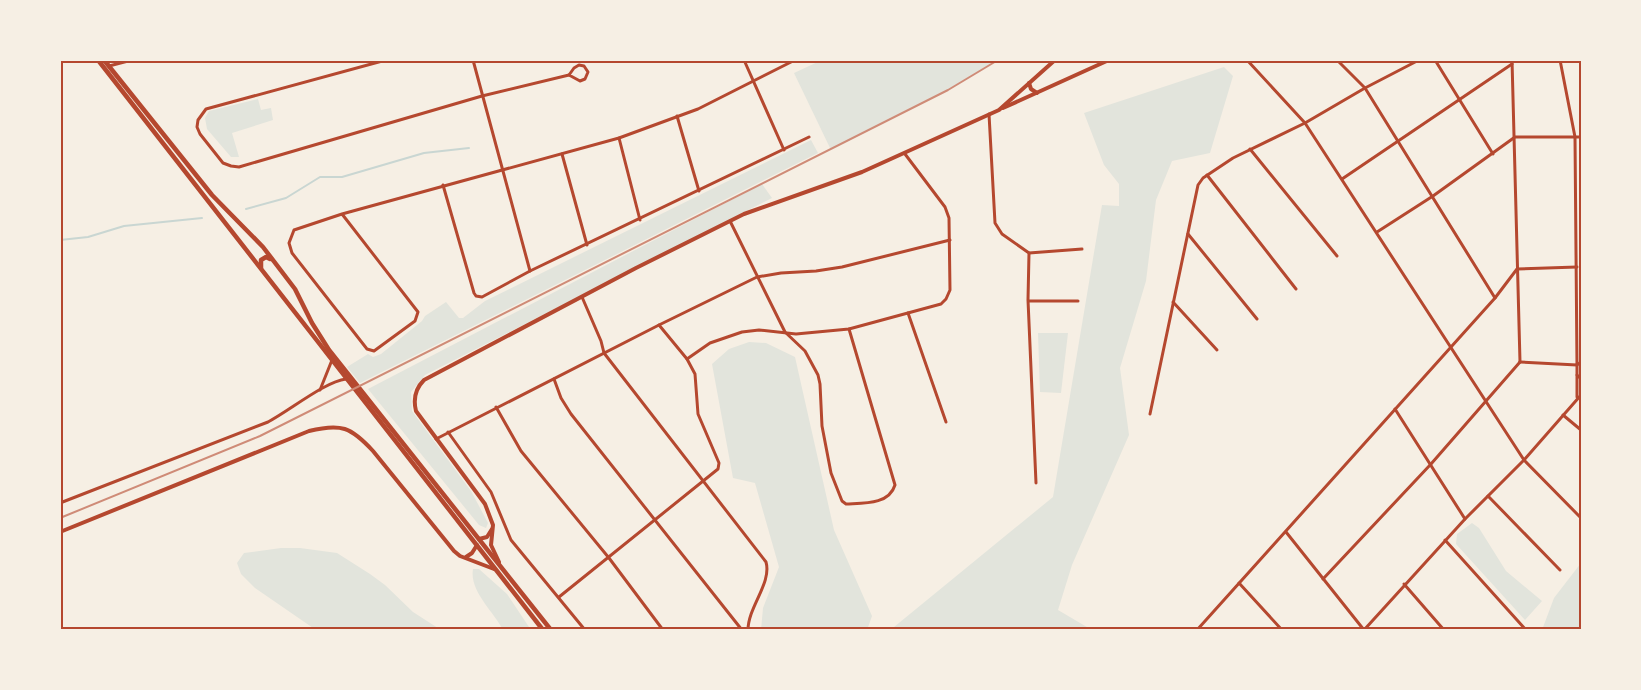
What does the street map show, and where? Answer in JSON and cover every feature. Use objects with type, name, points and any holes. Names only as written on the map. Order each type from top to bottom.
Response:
[{"type":"main road","points":[[98,60],[346,379],[551,630]]},
{"type":"main road","points":[[104,60],[212,195],[273,260],[295,289],[312,323],[343,366],[477,546],[543,630]]},
{"type":"main road","points":[[999,110],[1055,60]]},
{"type":"main road","points":[[506,573],[491,547],[493,525],[485,504],[419,416],[415,407],[415,395],[422,381],[730,221],[905,154],[1109,60]]},
{"type":"main road","points":[[1029,83],[1031,89],[1037,93]]},
{"type":"main road","points":[[262,271],[261,260],[266,257],[273,260]]},
{"type":"main road","points":[[60,532],[309,431],[334,427],[350,430],[359,435],[454,552],[496,570]]},
{"type":"main road","points":[[479,539],[487,537],[493,525]]},
{"type":"main road","points":[[465,557],[477,546]]},
{"type":"street","points":[[109,66],[132,60]]},
{"type":"street","points":[[386,60],[204,110],[198,123],[200,134],[223,163],[234,166],[482,96],[569,75],[579,65],[584,66],[588,75],[583,80],[569,75]]},
{"type":"street","points":[[472,60],[530,271]]},
{"type":"street","points":[[744,60],[784,150]]},
{"type":"street","points":[[342,214],[416,307],[418,314],[415,321],[378,350],[367,349],[292,253],[289,243],[294,230],[342,214],[443,185],[619,138],[698,109],[795,60]]},
{"type":"street","points":[[1247,60],[1305,123],[1524,460],[1581,518]]},
{"type":"street","points":[[1337,60],[1365,87],[1494,298]]},
{"type":"street","points":[[1150,414],[1198,185],[1207,175],[1251,149],[1305,123],[1365,87],[1419,60]]},
{"type":"street","points":[[1435,60],[1492,154]]},
{"type":"street","points":[[1560,60],[1575,137],[1575,198],[1579,258],[1576,320],[1579,364],[1577,399]]},
{"type":"street","points":[[1342,179],[1512,62]]},
{"type":"street","points":[[1323,579],[1431,464],[1520,362],[1512,62]]},
{"type":"street","points":[[989,114],[995,223],[1002,234],[1029,253],[1082,249]]},
{"type":"street","points":[[676,116],[699,191]]},
{"type":"street","points":[[443,185],[474,293],[483,297],[530,271],[809,137]]},
{"type":"street","points":[[1377,232],[1433,196],[1515,137],[1581,137]]},
{"type":"street","points":[[619,138],[640,220]]},
{"type":"street","points":[[1251,149],[1337,256]]},
{"type":"street","points":[[562,154],[587,245]]},
{"type":"street","points":[[687,359],[710,344],[742,332],[759,330],[796,334],[849,329],[934,307],[946,299],[950,291],[949,218],[945,207],[905,154]]},
{"type":"street","points":[[1207,175],[1296,289]]},
{"type":"street","points":[[1575,198],[1581,197]]},
{"type":"street","points":[[730,221],[785,332],[805,351],[818,375],[825,445],[831,473],[842,501],[847,504],[879,500],[890,494],[895,483],[849,329]]},
{"type":"street","points":[[1188,234],[1257,319]]},
{"type":"street","points":[[436,439],[757,277],[842,267],[950,240]]},
{"type":"street","points":[[1029,253],[1028,300],[1036,483]]},
{"type":"street","points":[[1197,630],[1494,298],[1517,269],[1577,267]]},
{"type":"street","points":[[582,297],[601,340],[604,353],[766,562],[767,576],[749,616],[748,630]]},
{"type":"street","points":[[1028,300],[1078,302]]},
{"type":"street","points":[[1173,302],[1217,350]]},
{"type":"street","points":[[908,313],[946,422]]},
{"type":"street","points":[[1576,320],[1581,320]]},
{"type":"street","points":[[559,597],[718,469],[719,463],[698,414],[696,374],[687,359],[659,325]]},
{"type":"street","points":[[1577,338],[1581,345]]},
{"type":"street","points":[[319,392],[332,360]]},
{"type":"street","points":[[1520,362],[1579,364]]},
{"type":"street","points":[[1577,375],[1581,379]]},
{"type":"street","points":[[60,503],[268,422],[334,381],[346,379]]},
{"type":"street","points":[[554,379],[561,398],[571,414],[742,630]]},
{"type":"street","points":[[1286,532],[1364,630],[1464,519],[1524,460],[1581,395]]},
{"type":"street","points":[[496,407],[521,451],[609,558],[663,630]]},
{"type":"street","points":[[1395,408],[1464,519]]},
{"type":"street","points":[[1563,415],[1581,430]]},
{"type":"street","points":[[448,432],[491,492],[511,540],[585,630]]},
{"type":"street","points":[[1488,496],[1560,570]]},
{"type":"street","points":[[1445,540],[1526,630]]},
{"type":"street","points":[[1239,583],[1282,630]]},
{"type":"street","points":[[1404,585],[1444,630]]},
{"type":"shaded area","points":[[822,60],[997,60],[940,94],[831,150],[794,73]]},
{"type":"shaded area","points":[[1224,67],[1233,76],[1210,153],[1172,161],[1156,200],[1146,281],[1120,368],[1129,435],[1072,565],[1058,610],[1092,630],[895,630],[894,627],[1053,497],[1102,205],[1119,206],[1119,184],[1104,165],[1084,113]]},
{"type":"shaded area","points":[[258,99],[261,110],[271,108],[273,120],[232,133],[239,157],[231,157],[207,129],[205,118],[209,111]]},
{"type":"shaded area","points":[[811,140],[818,153],[360,383],[347,367],[368,354],[373,357],[381,354],[422,321],[425,316],[446,302],[459,318],[463,318],[485,301]]},
{"type":"shaded area","points":[[762,184],[772,198],[425,375],[411,392],[412,411],[471,491],[488,523],[486,528],[479,525],[368,389]]},
{"type":"shaded area","points":[[1038,333],[1068,333],[1061,393],[1040,392]]},
{"type":"shaded area","points":[[749,342],[766,343],[795,357],[834,530],[872,616],[867,630],[761,630],[763,608],[779,567],[755,483],[733,478],[712,364],[729,349]]},
{"type":"shaded area","points":[[1472,523],[1479,528],[1506,571],[1542,601],[1525,620],[1456,544],[1457,534]]},
{"type":"shaded area","points":[[281,548],[337,553],[385,585],[413,612],[441,630],[316,630],[255,588],[241,574],[237,563],[244,553]]},
{"type":"shaded area","points":[[1581,563],[1581,630],[1542,630],[1554,598]]},
{"type":"shaded area","points":[[473,569],[479,569],[507,594],[531,630],[503,630],[478,593]]},
{"type":"waterway","points":[[246,209],[286,198],[320,177],[342,177],[424,153],[469,148]]},
{"type":"waterway","points":[[60,240],[88,237],[124,226],[202,218]]},
{"type":"railway","points":[[60,518],[260,436],[948,90],[998,60]]}]
